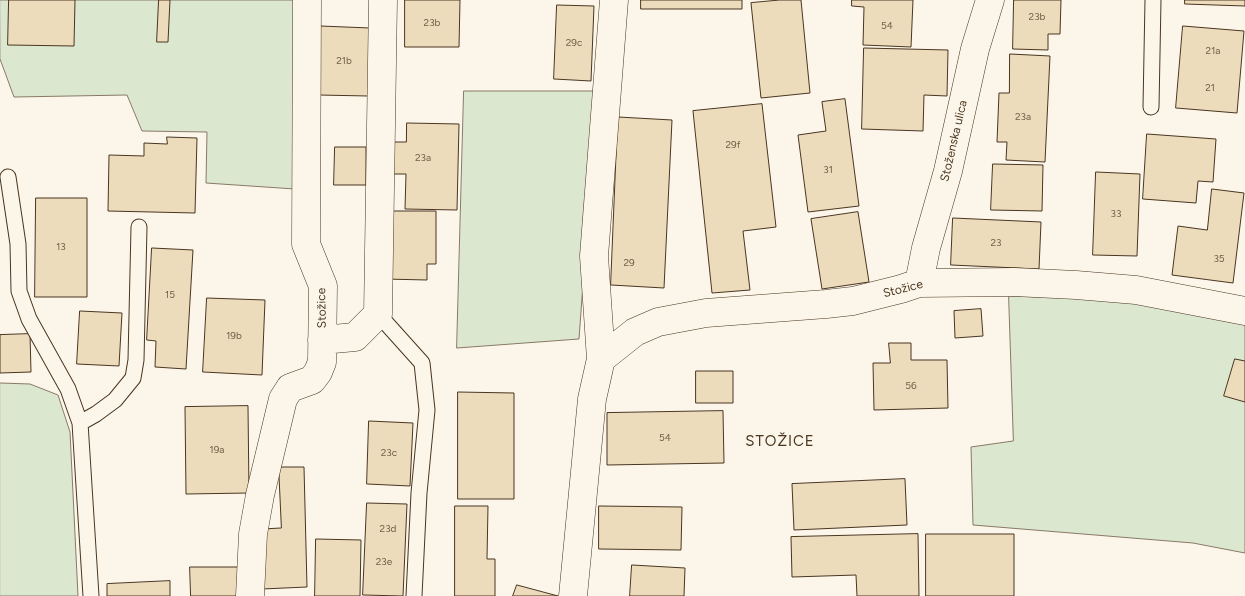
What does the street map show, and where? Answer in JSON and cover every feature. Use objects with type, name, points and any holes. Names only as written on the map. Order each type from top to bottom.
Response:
[{"type":"street","name":"Stožice","points":[[250,596],[253,534],[260,495],[283,399],[290,388],[312,380],[322,362],[323,286],[306,244],[307,0]]},
{"type":"street","points":[[322,340],[355,337],[378,314],[383,0]]},
{"type":"street","points":[[573,596],[592,399],[601,359],[594,256],[614,0]]},
{"type":"street","name":"Stoženska ulica","points":[[919,283],[926,248],[948,171],[975,49],[990,0]]},
{"type":"street","name":"Stožice","points":[[601,359],[634,332],[658,322],[706,313],[853,301],[919,283],[1014,282],[1076,285],[1136,290],[1245,310]]},
{"type":"lane","points":[[1151,107],[1153,0]]},
{"type":"lane","points":[[8,177],[18,244],[19,290],[29,319],[68,389],[80,423],[92,596]]},
{"type":"lane","points":[[80,423],[96,414],[114,400],[133,378],[136,360],[139,227]]},
{"type":"lane","points":[[378,314],[422,362],[427,410],[419,494],[414,596]]},
{"type":"green space","points":[[0,0],[297,0],[295,189],[206,183],[207,132],[142,131],[127,95],[14,97],[0,59]]},
{"type":"green space","points":[[464,91],[597,91],[579,339],[457,348]]},
{"type":"green space","points":[[1009,296],[1119,299],[1245,322],[1245,553],[1193,543],[973,525],[971,447],[1013,441]]},
{"type":"green space","points":[[0,383],[30,384],[58,395],[70,432],[78,596],[0,596]]},
{"type":"building","points":[[9,0],[75,0],[74,46],[8,45]]},
{"type":"building","points":[[159,0],[170,0],[168,42],[157,42]]},
{"type":"building","points":[[405,0],[460,0],[459,47],[405,47]]},
{"type":"building","points":[[641,0],[742,0],[742,9],[641,9]]},
{"type":"building","points":[[801,0],[810,93],[761,98],[751,3]]},
{"type":"building","points":[[852,0],[913,0],[911,47],[863,45],[864,7],[852,6]]},
{"type":"building","points":[[1014,0],[1061,0],[1060,34],[1048,34],[1048,50],[1013,49]]},
{"type":"building","points":[[1185,0],[1245,0],[1245,6],[1185,4]]},
{"type":"building","points":[[557,5],[594,6],[591,81],[554,79]]},
{"type":"building","points":[[320,26],[370,28],[368,96],[318,95]]},
{"type":"building","points":[[1183,26],[1244,31],[1237,113],[1176,108]]},
{"type":"building","points":[[864,48],[948,50],[947,96],[924,95],[923,131],[862,129]]},
{"type":"building","points":[[1010,54],[1050,56],[1045,162],[1006,160],[1007,142],[997,142],[999,93],[1009,93]]},
{"type":"building","points":[[845,99],[859,206],[808,212],[798,135],[826,131],[822,102]]},
{"type":"building","points":[[762,104],[776,227],[743,231],[750,290],[712,293],[693,111]]},
{"type":"building","points":[[618,117],[672,120],[664,288],[611,285]]},
{"type":"building","points":[[407,123],[459,124],[457,210],[405,209],[406,174],[386,174],[387,142],[406,142]]},
{"type":"building","points":[[1147,134],[1216,139],[1213,182],[1198,181],[1196,203],[1143,199]]},
{"type":"building","points":[[167,137],[197,138],[195,213],[108,211],[109,155],[144,156],[144,143],[167,144]]},
{"type":"building","points":[[335,147],[366,147],[366,185],[334,185]]},
{"type":"building","points":[[993,164],[1043,165],[1042,211],[991,210]]},
{"type":"building","points":[[1096,172],[1140,174],[1137,256],[1093,255]]},
{"type":"building","points":[[1212,189],[1244,193],[1233,283],[1172,275],[1178,226],[1207,230]]},
{"type":"building","points":[[36,198],[87,198],[87,297],[35,297]]},
{"type":"building","points":[[386,211],[436,211],[436,264],[427,264],[427,280],[384,279]]},
{"type":"building","points":[[858,212],[869,282],[822,289],[811,219]]},
{"type":"building","points":[[953,218],[1041,222],[1039,269],[951,265]]},
{"type":"building","points":[[152,248],[193,250],[186,369],[155,367],[156,341],[147,340]]},
{"type":"building","points":[[207,298],[265,300],[262,375],[203,372]]},
{"type":"building","points":[[981,309],[983,336],[955,338],[954,311]]},
{"type":"building","points":[[80,311],[122,313],[119,366],[77,364]]},
{"type":"building","points":[[30,334],[31,372],[0,373],[0,335]]},
{"type":"building","points":[[889,343],[911,343],[911,360],[947,360],[948,408],[874,410],[873,363],[890,363]]},
{"type":"building","points":[[1235,359],[1245,361],[1245,402],[1224,396]]},
{"type":"building","points":[[696,371],[733,371],[733,403],[696,403]]},
{"type":"building","points":[[458,392],[514,393],[514,499],[458,499]]},
{"type":"building","points":[[248,406],[249,493],[186,494],[185,407]]},
{"type":"building","points":[[723,411],[724,463],[607,465],[607,413]]},
{"type":"building","points":[[369,421],[413,423],[410,486],[367,484]]},
{"type":"building","points":[[279,467],[304,467],[307,587],[262,589],[262,529],[281,528]]},
{"type":"building","points":[[905,479],[907,525],[794,530],[792,484]]},
{"type":"building","points":[[367,503],[407,504],[403,596],[363,595]]},
{"type":"building","points":[[455,506],[488,506],[487,559],[495,559],[495,596],[455,596]]},
{"type":"building","points":[[599,506],[682,507],[681,550],[599,549]]},
{"type":"building","points":[[918,534],[919,596],[857,596],[856,575],[792,577],[791,537]]},
{"type":"building","points":[[926,534],[1014,534],[1014,596],[926,596]]},
{"type":"building","points":[[316,539],[361,540],[360,596],[315,596]]},
{"type":"building","points":[[632,565],[685,568],[684,596],[630,596]]},
{"type":"building","points":[[190,567],[241,567],[241,596],[191,596]]},
{"type":"building","points":[[170,581],[170,596],[107,596],[107,584]]},
{"type":"building","points":[[517,585],[558,596],[513,596]]},
{"type":"district","name":"STOŽICE","points":[[780,442]]}]
